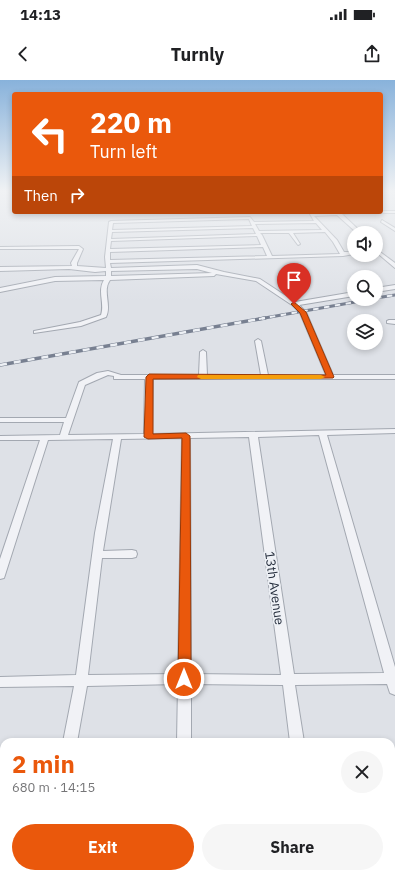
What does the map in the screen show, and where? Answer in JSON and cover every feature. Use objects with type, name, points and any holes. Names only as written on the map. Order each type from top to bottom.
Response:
[{"type":"street","points":[[36,332],[81,324],[104,316],[107,311],[104,284],[108,278],[109,270],[108,251],[110,227]]},
{"type":"street","points":[[110,231],[200,227]]},
{"type":"street","points":[[254,227],[270,257]]},
{"type":"street","points":[[322,227],[343,254]]},
{"type":"street","points":[[109,240],[258,234],[290,231],[325,231]]},
{"type":"street","points":[[290,231],[298,244]]},
{"type":"street","points":[[0,248],[79,246],[81,249],[75,258],[75,268]]},
{"type":"street","points":[[108,251],[265,246]]},
{"type":"street","points":[[108,262],[347,254]]},
{"type":"street","points":[[383,257],[395,266]]},
{"type":"street","points":[[0,269],[75,268],[109,270],[197,267],[263,282],[303,312],[330,377]]},
{"type":"street","points":[[0,290],[55,279],[224,274]]},
{"type":"street","points":[[383,289],[395,287]]},
{"type":"street","points":[[294,304],[347,295]]},
{"type":"street","points":[[258,341],[265,376]]},
{"type":"street","points":[[203,352],[203,377]]},
{"type":"street","points":[[63,437],[68,420],[84,382],[108,373],[118,375],[117,377],[395,376]]},
{"type":"street","points":[[148,437],[149,377]]},
{"type":"street","points":[[0,420],[68,420]]},
{"type":"street","points":[[0,438],[117,438],[253,434],[394,433]]},
{"type":"street","name":"13th Avenue","points":[[253,434],[295,738]]},
{"type":"street","points":[[0,682],[81,682],[184,679],[394,682],[323,434]]},
{"type":"street","points":[[184,738],[186,436]]},
{"type":"street","points":[[0,575],[45,437]]},
{"type":"street","points":[[71,738],[81,682],[97,555],[117,438]]},
{"type":"street","points":[[97,555],[132,554]]},
{"type":"railway","points":[[383,297],[395,295]]},
{"type":"railway","points":[[259,319],[347,303]]},
{"type":"railway","points":[[0,365],[265,318]]},
{"type":"slow traffic","points":[[201,377],[321,377]]},
{"type":"route","points":[[184,679],[186,436],[148,437],[149,377],[330,377],[303,312],[294,304]]}]
